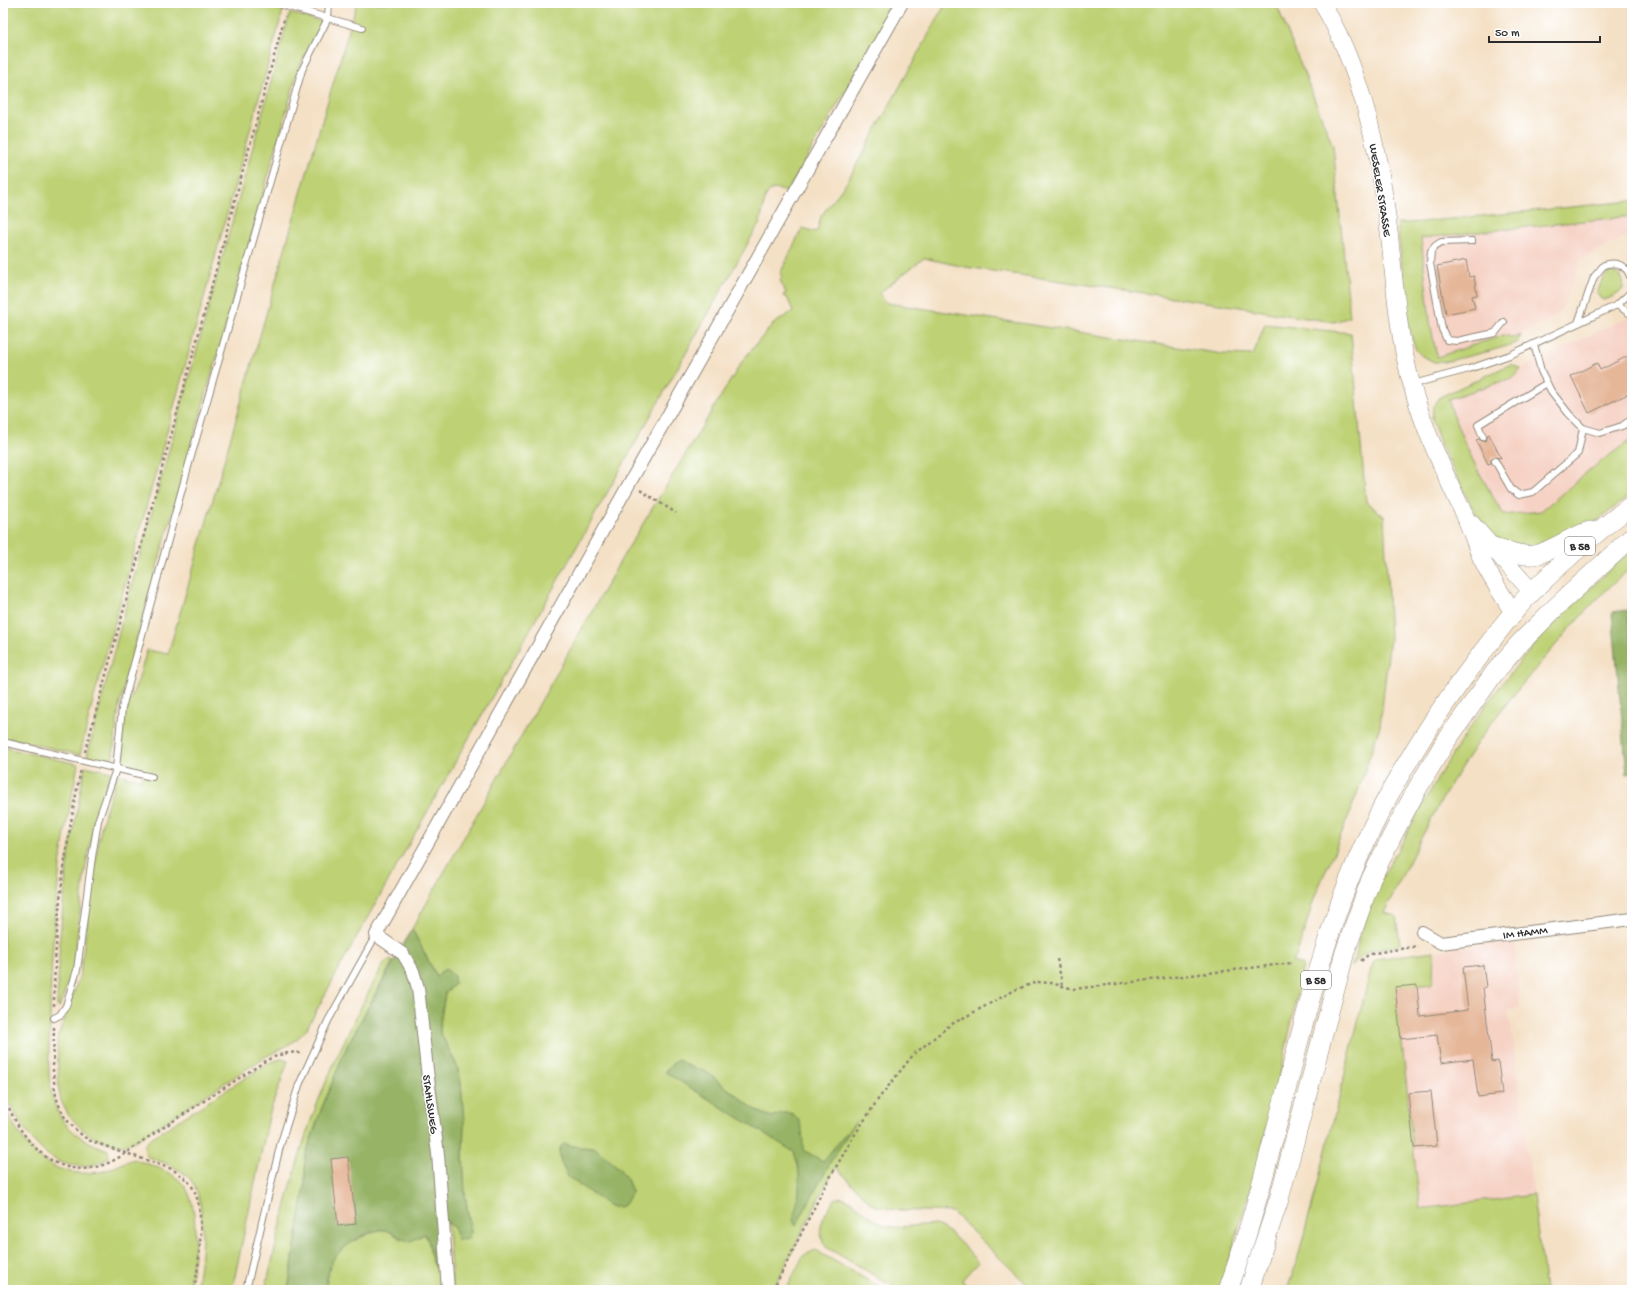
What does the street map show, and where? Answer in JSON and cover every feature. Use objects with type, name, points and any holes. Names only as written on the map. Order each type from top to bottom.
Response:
[{"type":"main road","name":"B 58","points":[[1228,1290],[1256,1204],[1293,1061],[1329,936],[1359,853],[1403,769],[1430,725],[1513,612],[1573,552],[1632,505]]},
{"type":"main road","points":[[1494,547],[1527,555],[1538,554],[1578,534],[1603,527]]},
{"type":"main road","name":"B 58","points":[[1249,1290],[1279,1199],[1345,952],[1372,879],[1417,789],[1444,744],[1483,688],[1519,644],[1557,606],[1632,537]]},
{"type":"main road","name":"B 58","points":[[1519,644],[1533,612],[1532,592]]},
{"type":"main road","name":"B 58","points":[[1513,612],[1533,612],[1557,606]]},
{"type":"street","points":[[376,935],[629,484],[902,3]]},
{"type":"street","name":"WESELER STRASSE","points":[[1322,3],[1340,40],[1354,74],[1376,150],[1383,188],[1398,314],[1405,356],[1424,426],[1433,449],[1465,516],[1480,555],[1513,612]]},
{"type":"street","name":"WESELER STRASSE","points":[[1465,516],[1494,547],[1532,592]]},
{"type":"street","name":"IM HAMM","points":[[1441,943],[1632,919]]},
{"type":"street","points":[[1422,932],[1441,943]]},
{"type":"street","name":"STAHLSWEG","points":[[376,935],[403,954],[413,971],[418,988],[438,1154],[448,1290]]},
{"type":"lane","points":[[276,3],[362,28]]},
{"type":"lane","points":[[54,1018],[60,1015],[66,1006],[77,970],[80,956],[89,876],[98,822],[116,769],[122,708],[190,460],[302,70],[328,18],[329,3]]},
{"type":"lane","points":[[1472,241],[1441,242],[1431,251],[1430,263],[1442,329],[1447,340],[1457,341],[1495,333],[1504,322]]},
{"type":"lane","points":[[1412,384],[1490,362],[1534,344],[1617,305],[1630,293],[1632,285],[1628,270],[1616,263],[1604,265],[1594,277],[1578,323]]},
{"type":"lane","points":[[1617,305],[1632,315]]},
{"type":"lane","points":[[1534,344],[1541,370],[1547,383],[1569,414],[1583,428],[1600,433],[1622,426],[1632,418]]},
{"type":"lane","points":[[1483,437],[1478,425],[1547,383]]},
{"type":"lane","points":[[1495,461],[1511,489],[1519,495],[1533,492],[1578,453],[1583,428]]},
{"type":"lane","points":[[3,742],[152,777]]},
{"type":"lane","points":[[246,1290],[280,1146],[299,1085],[328,1021],[376,935]]},
{"type":"path","points":[[64,866],[70,821],[96,707],[288,7]]},
{"type":"path","points":[[629,484],[676,513]]},
{"type":"path","points":[[1358,967],[1361,961],[1368,955],[1374,953],[1441,943]]},
{"type":"path","points":[[1057,959],[1062,978],[1062,987]]},
{"type":"path","points":[[773,1290],[824,1188],[852,1139],[879,1098],[913,1055],[950,1025],[1017,989],[1037,982],[1051,983],[1074,989],[1292,963]]},
{"type":"path","points":[[9,1108],[22,1134],[43,1155],[61,1166],[80,1170],[96,1167],[127,1153],[144,1140],[267,1060],[286,1053],[298,1052]]},
{"type":"path","points":[[106,1145],[172,1169],[191,1185],[197,1197],[199,1207],[200,1243],[194,1290]]},
{"type":"shaded area","points":[[1632,216],[1632,248],[1626,237],[1581,259],[1565,303],[1558,314],[1553,318],[1514,338],[1504,335],[1437,357],[1430,322],[1421,238]]},
{"type":"shaded area","points":[[1632,315],[1632,439],[1600,462],[1541,511],[1504,515],[1476,469],[1453,415],[1448,399],[1515,377],[1521,369]]},
{"type":"shaded area","points":[[1514,940],[1520,1008],[1509,1010],[1533,1195],[1420,1210],[1395,987],[1431,984],[1433,981],[1434,951]]},
{"type":"green space","points":[[3,3],[285,3],[91,708],[80,755],[9,738],[6,748],[78,764],[64,840],[56,906],[51,986],[49,1072],[55,1106],[64,1122],[81,1137],[108,1150],[109,1157],[99,1163],[86,1166],[60,1162],[40,1148],[31,1138],[11,1105],[5,1108],[12,1123],[30,1148],[53,1166],[66,1171],[82,1173],[99,1172],[134,1159],[164,1170],[180,1181],[187,1190],[192,1203],[194,1217],[195,1232],[193,1264],[189,1290],[3,1290]]},
{"type":"green space","points":[[357,3],[896,3],[787,192],[777,189],[771,190],[766,195],[760,223],[347,954],[306,1030],[292,1042],[265,1057],[137,1140],[117,1146],[93,1137],[69,1116],[61,1101],[59,1092],[57,1040],[80,975],[98,843],[109,800],[118,774],[141,780],[143,770],[120,764],[125,711],[138,681],[147,650],[168,654]]},
{"type":"green space","points":[[946,3],[1276,3],[1333,146],[1350,317],[1334,322],[965,267],[924,258],[879,293],[887,303],[1223,354],[1253,355],[1265,324],[1351,333],[1366,502],[1384,516],[1390,637],[1380,726],[1357,794],[1316,893],[1296,957],[1292,962],[1303,965],[1277,1088],[1256,1170],[1219,1290],[1033,1290],[952,1212],[896,1210],[872,1205],[836,1167],[773,1290],[453,1290],[447,1222],[454,1228],[471,1232],[465,1194],[463,1155],[464,1123],[461,1083],[457,1066],[440,1032],[445,993],[455,984],[437,977],[412,929],[622,558],[743,360],[772,325],[793,311],[787,297],[784,297],[783,295],[786,293],[780,280],[782,276],[780,274],[802,228],[817,232],[821,216],[847,182]]},
{"type":"green space","points":[[290,13],[323,22],[299,67],[136,641],[119,706],[112,763],[87,756],[124,613]]},
{"type":"green space","points":[[1632,201],[1632,216],[1421,238],[1430,322],[1437,357],[1504,335],[1514,338],[1521,335],[1517,343],[1444,362],[1434,362],[1422,356],[1416,350],[1409,329],[1397,223],[1410,223]]},
{"type":"green space","points":[[1610,272],[1617,274],[1620,277],[1623,286],[1619,293],[1604,300],[1600,298],[1597,293],[1603,278]]},
{"type":"green space","points":[[1511,364],[1521,369],[1515,377],[1448,399],[1459,430],[1472,459],[1504,515],[1541,511],[1600,462],[1632,439],[1632,494],[1597,521],[1531,548],[1496,539],[1485,527],[1473,509],[1442,448],[1432,420],[1433,407],[1440,397]]},
{"type":"green space","points":[[1632,549],[1632,567],[1609,587],[1588,609],[1526,680],[1484,733],[1454,779],[1422,836],[1384,913],[1396,916],[1400,944],[1398,946],[1372,950],[1361,956],[1352,967],[1357,946],[1379,884],[1431,789],[1478,716],[1512,671],[1531,649],[1580,598]]},
{"type":"green space","points":[[1628,610],[1632,655],[1632,773],[1627,774],[1612,612]]},
{"type":"green space","points":[[85,766],[111,772],[94,822],[85,870],[73,969],[59,1008],[57,1006],[60,936],[67,866]]},
{"type":"green space","points":[[412,929],[437,977],[440,972],[446,969],[454,976],[455,984],[445,993],[440,1032],[457,1066],[461,1083],[464,1123],[463,1155],[465,1194],[471,1232],[468,1238],[464,1240],[457,1239],[454,1228],[447,1222],[438,1223],[440,1272],[433,1262],[427,1237],[424,1234],[409,1242],[384,1230],[371,1232],[363,1235],[348,1245],[333,1260],[325,1290],[288,1290],[305,1186],[305,1157],[321,1110],[347,1046]]},
{"type":"green space","points":[[1434,951],[1433,981],[1431,984],[1396,988],[1420,1209],[1533,1195],[1545,1290],[1287,1290],[1296,1264],[1317,1186],[1371,969],[1375,959]]},
{"type":"green space","points":[[389,960],[393,961],[347,1046],[321,1110],[305,1157],[305,1186],[288,1290],[265,1290],[297,1164],[310,1123],[335,1061],[384,963]]},
{"type":"green space","points":[[281,1059],[288,1061],[270,1112],[232,1290],[196,1290],[202,1248],[202,1216],[196,1188],[185,1174],[170,1165],[148,1157],[144,1146],[151,1138],[269,1063]]},
{"type":"green space","points":[[677,1059],[688,1066],[705,1071],[757,1111],[772,1117],[784,1113],[790,1113],[795,1116],[801,1126],[803,1150],[823,1161],[857,1120],[831,1161],[796,1226],[793,1221],[797,1203],[799,1179],[797,1161],[794,1152],[665,1072]]},
{"type":"green space","points":[[564,1144],[595,1148],[619,1168],[627,1179],[632,1192],[626,1203],[620,1207],[611,1207],[568,1177],[561,1163],[559,1152],[561,1146]]},
{"type":"green space","points":[[842,1197],[853,1202],[872,1218],[888,1226],[901,1227],[934,1225],[946,1230],[958,1240],[978,1262],[962,1280],[970,1290],[899,1290],[826,1247],[822,1241],[821,1235],[822,1223],[827,1211],[835,1199]]},
{"type":"green space","points":[[382,1229],[405,1240],[414,1239],[424,1234],[427,1237],[431,1257],[440,1272],[442,1290],[325,1290],[331,1263],[340,1251],[368,1234]]},
{"type":"green space","points":[[815,1250],[885,1290],[786,1290],[803,1256]]},
{"type":"building","points":[[1466,260],[1469,277],[1474,276],[1477,295],[1472,296],[1475,308],[1446,314],[1437,266]]},
{"type":"building","points":[[1632,354],[1632,392],[1589,413],[1571,376],[1597,363],[1600,370]]},
{"type":"building","points":[[1489,434],[1501,458],[1493,457],[1491,459],[1491,463],[1488,464],[1476,440],[1479,439],[1485,441],[1487,435]]},
{"type":"building","points":[[1483,965],[1486,987],[1483,988],[1492,1062],[1498,1061],[1502,1094],[1478,1097],[1473,1059],[1441,1063],[1437,1035],[1401,1039],[1395,987],[1417,985],[1420,1016],[1468,1010],[1463,967]]},
{"type":"building","points":[[1431,1091],[1437,1146],[1414,1148],[1408,1093]]},
{"type":"building","points":[[348,1157],[356,1224],[338,1226],[331,1159]]}]
